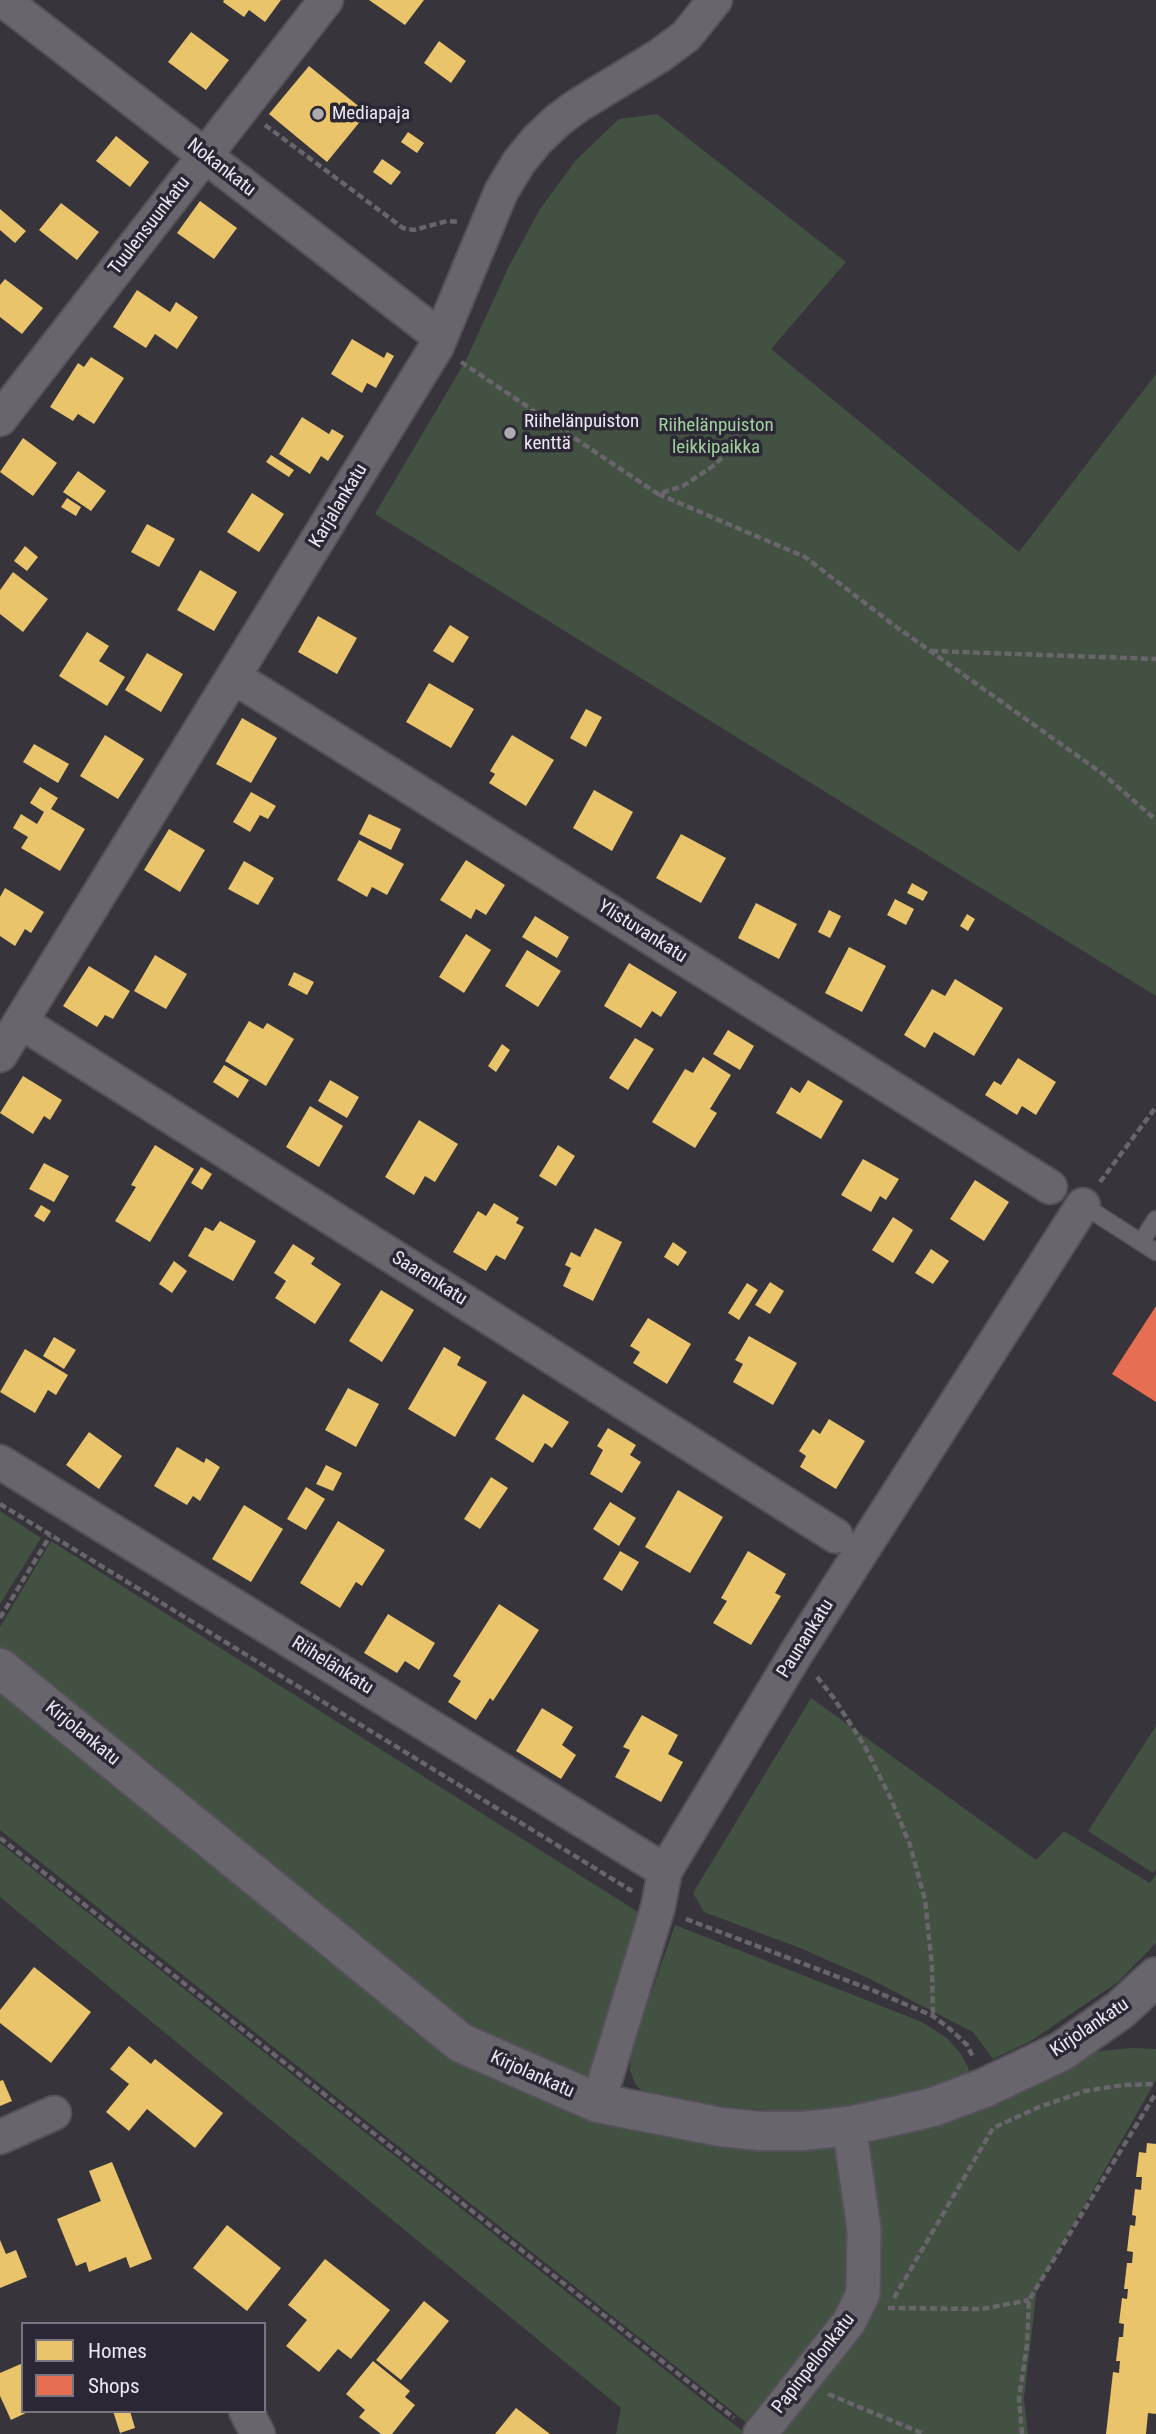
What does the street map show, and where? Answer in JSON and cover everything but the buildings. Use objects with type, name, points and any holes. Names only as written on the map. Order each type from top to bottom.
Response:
[{"type":"main road","name":"Kirjolankatu","points":[[0,1668],[461,2043],[598,2103],[721,2127],[802,2131],[849,2126],[933,2107],[1023,2070],[1062,2051],[1150,1991]]},
{"type":"street","name":"Nokankatu","points":[[3,0],[438,341]]},
{"type":"street","name":"Tuulensuunkatu","points":[[0,419],[326,0]]},
{"type":"street","name":"Karjalankatu","points":[[0,1055],[438,341],[501,192],[519,162],[537,140],[577,106],[659,56],[686,36],[715,0]]},
{"type":"street","name":"Ylistuvankatu","points":[[234,677],[1050,1187]]},
{"type":"street","name":"Saarenkatu","points":[[21,1022],[836,1536]]},
{"type":"street","name":"Paunankatu","points":[[598,2103],[658,1907],[665,1871],[797,1652],[1083,1205]]},
{"type":"street","name":"Riihelänkatu","points":[[0,1462],[665,1871]]},
{"type":"street","points":[[0,2137],[54,2113]]},
{"type":"street","name":"Papinpellonkatu","points":[[752,2430],[849,2322],[863,2294],[864,2229],[849,2126]]},
{"type":"street","points":[[247,2413],[258,2434]]},
{"type":"lane","points":[[1083,1205],[1156,1252]]},
{"type":"lane","points":[[1141,1242],[1156,1219]]},
{"type":"path","points":[[242,108],[403,228],[414,230],[447,220],[461,222],[483,232]]},
{"type":"path","points":[[438,341],[658,494],[805,557],[930,651],[1103,774],[1156,820]]},
{"type":"path","points":[[658,494],[683,486],[726,456],[737,433]]},
{"type":"path","points":[[930,651],[1156,659]]},
{"type":"path","points":[[1083,1205],[1156,1107]]},
{"type":"path","points":[[0,1618],[50,1536]]},
{"type":"path","points":[[797,1652],[834,1697],[864,1745],[910,1845],[925,1900],[932,1965],[933,2016]]},
{"type":"path","points":[[0,1838],[752,2430]]},
{"type":"path","points":[[880,2319],[993,2129],[1039,2107],[1085,2091],[1124,2085],[1156,2084]]},
{"type":"path","points":[[1021,2434],[1019,2398],[1027,2345],[1029,2300],[1156,2092]]},
{"type":"path","points":[[888,2308],[982,2309],[1029,2300]]},
{"type":"path","points":[[823,2392],[924,2434]]},
{"type":"green space","name":"Riihelänpuiston leikkipaikka","points":[[657,114],[846,262],[771,349],[1019,552],[1156,374],[1156,996],[375,514],[466,360],[509,266],[540,209],[576,160],[619,119]]},
{"type":"green space","points":[[0,1511],[41,1538],[0,1604]]},
{"type":"green space","points":[[51,1541],[646,1917],[594,2091],[464,2039],[0,1662],[0,1627]]},
{"type":"green space","points":[[0,1676],[458,2047],[612,2119],[782,2152],[848,2146],[857,2299],[757,2431],[0,1830]]},
{"type":"green space","points":[[811,1698],[1036,1860],[1064,1831],[1150,1883],[1156,1874],[1156,1943],[1118,1982],[1031,2041],[993,2059],[973,2032],[866,1977],[800,1948],[704,1912],[693,1893]]},
{"type":"green space","points":[[1156,1726],[1156,1869],[1153,1873],[1088,1831]]},
{"type":"green space","points":[[0,1843],[746,2434],[616,2434],[621,2408],[0,1897]]},
{"type":"green space","points":[[675,1925],[922,2022],[947,2038],[961,2054],[969,2069],[965,2078],[912,2095],[837,2110],[786,2112],[646,2095],[635,2084],[630,2070],[631,2050]]},
{"type":"green space","points":[[1132,2048],[1156,2049],[1156,2080],[1037,2288],[1024,2399],[1028,2434],[765,2434],[873,2299],[852,2132],[1065,2054]]},
{"type":"place","name":"Mediapaja","points":[[318,114]]},
{"type":"place","name":"Riihelänpuiston kenttä","points":[[510,433]]}]
